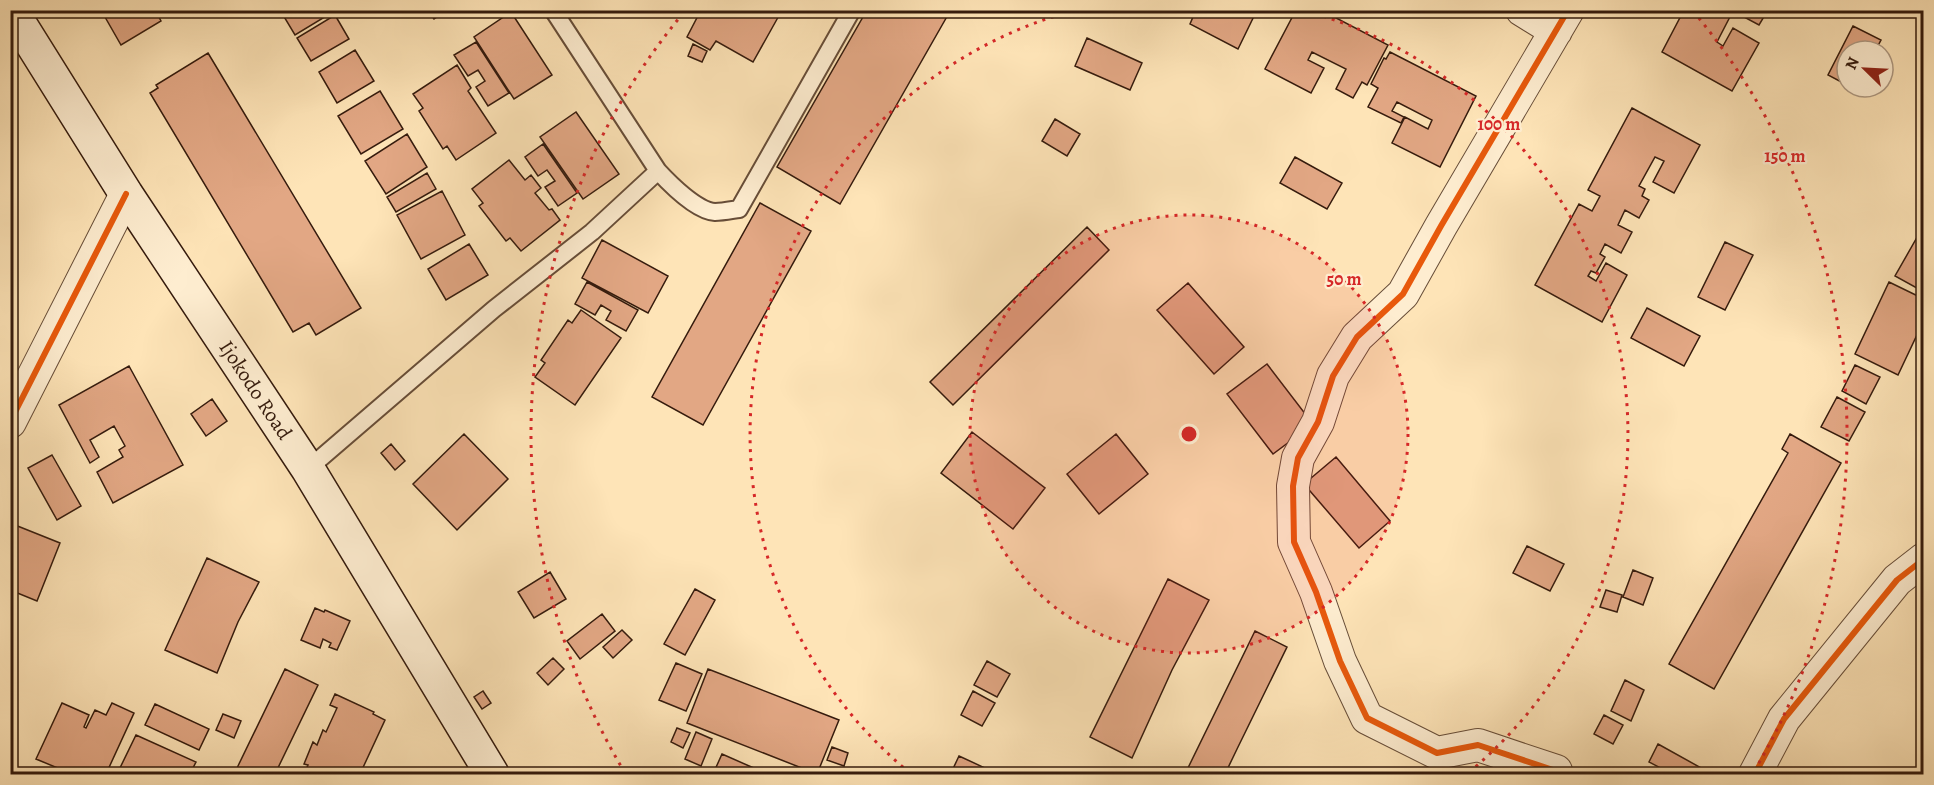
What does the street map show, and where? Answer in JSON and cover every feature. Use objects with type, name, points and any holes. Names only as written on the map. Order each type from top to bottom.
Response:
[{"type":"main road","name":"Ijokodo Road","points":[[11,10],[126,194],[308,469],[492,774]]},
{"type":"street","points":[[1522,10],[1562,21],[1403,294],[1357,337],[1333,376],[1318,422],[1298,458],[1293,486],[1294,542],[1316,592],[1340,661],[1367,718],[1437,753],[1478,745],[1556,771],[1557,774]]},
{"type":"street","points":[[10,423],[126,194]]},
{"type":"street","points":[[1755,774],[1784,719],[1897,580],[1923,559]]},
{"type":"lane","points":[[553,10],[658,171],[675,190],[713,212],[739,209],[852,10]]},
{"type":"lane","points":[[308,469],[494,309],[592,232],[658,171]]},
{"type":"building","points":[[101,10],[155,10],[161,21],[121,45]]},
{"type":"building","points":[[291,10],[332,10],[333,12],[295,35],[283,15]]},
{"type":"building","points":[[428,10],[447,10],[434,19]]},
{"type":"building","points":[[613,10],[629,10],[617,17]]},
{"type":"building","points":[[701,10],[779,10],[781,12],[753,62],[716,41],[710,50],[687,37]]},
{"type":"building","points":[[867,10],[945,10],[949,13],[840,204],[777,167]]},
{"type":"building","points":[[1196,10],[1257,10],[1238,49],[1190,24]]},
{"type":"building","points":[[1296,10],[1321,10],[1388,45],[1367,85],[1362,82],[1353,98],[1336,89],[1346,69],[1312,52],[1308,60],[1324,68],[1311,93],[1265,69]]},
{"type":"building","points":[[1684,10],[1768,10],[1759,25],[1733,11],[1717,42],[1723,46],[1733,28],[1759,43],[1732,91],[1662,52]]},
{"type":"building","points":[[511,12],[552,75],[514,99],[474,37]]},
{"type":"building","points":[[335,15],[349,39],[311,61],[297,38]]},
{"type":"building","points":[[1853,26],[1879,39],[1846,39]]},
{"type":"building","points":[[1087,38],[1142,63],[1130,90],[1075,66]]},
{"type":"building","points":[[476,42],[509,93],[488,106],[476,87],[485,81],[478,70],[468,76],[454,55]]},
{"type":"building","points":[[693,44],[707,51],[702,62],[688,56]]},
{"type":"building","points":[[355,50],[374,81],[337,103],[319,72]]},
{"type":"building","points":[[1390,52],[1476,96],[1440,167],[1392,143],[1405,117],[1428,129],[1432,120],[1397,102],[1392,111],[1404,117],[1401,123],[1368,107],[1378,88],[1371,84],[1384,58],[1386,59]]},
{"type":"building","points":[[208,53],[361,308],[316,335],[309,323],[293,332],[150,93],[158,88],[156,85]]},
{"type":"building","points":[[1835,61],[1835,79],[1828,75]]},
{"type":"building","points":[[457,65],[471,88],[468,91],[496,133],[456,160],[447,146],[443,149],[419,111],[423,108],[413,94]]},
{"type":"building","points":[[380,91],[403,129],[361,154],[338,116]]},
{"type":"building","points":[[1632,108],[1700,145],[1674,193],[1653,182],[1664,161],[1655,157],[1639,186],[1645,189],[1642,196],[1649,200],[1639,218],[1625,210],[1618,225],[1632,232],[1621,253],[1605,244],[1600,254],[1605,257],[1596,273],[1591,271],[1588,276],[1596,281],[1606,263],[1627,275],[1602,322],[1535,285],[1579,204],[1592,211],[1600,196],[1588,190]]},
{"type":"building","points":[[576,112],[619,174],[583,199],[540,137]]},
{"type":"building","points":[[1055,119],[1080,134],[1067,156],[1042,141]]},
{"type":"building","points":[[407,134],[427,167],[386,194],[365,161]]},
{"type":"building","points":[[543,144],[577,193],[558,206],[545,187],[555,181],[547,170],[538,176],[525,157]]},
{"type":"building","points":[[1295,157],[1342,183],[1327,209],[1280,183]]},
{"type":"building","points":[[509,160],[525,180],[531,175],[541,188],[535,193],[560,220],[521,251],[510,238],[506,241],[479,206],[483,203],[472,189]]},
{"type":"building","points":[[427,173],[436,189],[396,212],[387,197]]},
{"type":"building","points":[[442,191],[465,235],[421,259],[397,215]]},
{"type":"building","points":[[760,203],[811,231],[703,425],[652,397]]},
{"type":"building","points":[[1924,225],[1924,292],[1895,276]]},
{"type":"building","points":[[1087,227],[1109,250],[953,405],[930,382]]},
{"type":"building","points":[[602,240],[668,276],[648,313],[582,278]]},
{"type":"building","points":[[1725,242],[1753,255],[1725,310],[1698,297]]},
{"type":"building","points":[[469,244],[488,275],[446,300],[428,269]]},
{"type":"building","points":[[587,282],[638,310],[626,331],[606,320],[611,311],[601,305],[595,315],[575,304]]},
{"type":"building","points":[[1889,282],[1924,299],[1924,320],[1898,375],[1855,354]]},
{"type":"building","points":[[1188,283],[1244,347],[1214,374],[1157,310]]},
{"type":"building","points":[[1647,308],[1700,336],[1684,366],[1631,338]]},
{"type":"building","points":[[581,310],[621,338],[575,405],[535,377],[545,363],[541,360],[568,320],[572,323]]},
{"type":"building","points":[[1267,364],[1313,424],[1273,454],[1227,394]]},
{"type":"building","points":[[1855,365],[1880,377],[1866,404],[1842,391]]},
{"type":"building","points":[[129,366],[183,465],[113,503],[97,472],[123,457],[119,450],[125,446],[114,426],[90,440],[99,457],[90,463],[59,405]]},
{"type":"building","points":[[1837,397],[1865,412],[1849,441],[1821,427]]},
{"type":"building","points":[[212,399],[227,421],[206,436],[191,414]]},
{"type":"building","points":[[972,432],[1045,488],[1013,529],[941,473]]},
{"type":"building","points":[[464,434],[508,479],[457,530],[413,484]]},
{"type":"building","points":[[1116,434],[1148,474],[1099,514],[1067,474]]},
{"type":"building","points":[[1790,434],[1841,463],[1714,689],[1669,664],[1788,453],[1782,449]]},
{"type":"building","points":[[391,444],[405,461],[395,470],[381,453]]},
{"type":"building","points":[[52,455],[81,506],[57,520],[28,468]]},
{"type":"building","points":[[1336,457],[1390,521],[1359,548],[1304,484]]},
{"type":"building","points":[[10,523],[60,543],[37,601],[10,590]]},
{"type":"building","points":[[1527,546],[1564,564],[1550,591],[1513,573]]},
{"type":"building","points":[[207,558],[259,582],[238,622],[217,673],[165,650]]},
{"type":"building","points":[[1633,570],[1653,578],[1643,605],[1623,597]]},
{"type":"building","points":[[550,572],[566,599],[534,618],[518,592]]},
{"type":"building","points":[[1168,579],[1209,600],[1172,670],[1132,758],[1090,737]]},
{"type":"building","points":[[695,589],[715,600],[685,655],[664,644]]},
{"type":"building","points":[[1606,590],[1622,595],[1617,612],[1600,607]]},
{"type":"building","points":[[315,608],[350,621],[337,650],[329,647],[331,643],[323,639],[320,648],[301,640]]},
{"type":"building","points":[[602,614],[615,631],[580,659],[567,641]]},
{"type":"building","points":[[622,630],[632,640],[613,658],[603,647]]},
{"type":"building","points":[[1255,631],[1287,647],[1225,774],[1185,774]]},
{"type":"building","points":[[553,658],[564,669],[548,685],[537,673]]},
{"type":"building","points":[[987,661],[1010,674],[997,697],[974,685]]},
{"type":"building","points":[[676,663],[702,674],[686,711],[659,700]]},
{"type":"building","points":[[285,669],[318,685],[275,774],[251,774],[237,768]]},
{"type":"building","points":[[708,669],[839,720],[817,774],[687,723]]},
{"type":"building","points":[[1625,680],[1644,690],[1631,721],[1611,711]]},
{"type":"building","points":[[483,691],[491,703],[482,709],[474,697]]},
{"type":"building","points":[[973,691],[995,703],[982,726],[961,715]]},
{"type":"building","points":[[335,694],[374,712],[373,714],[385,720],[360,774],[304,774],[308,765],[304,764],[313,742],[317,745],[323,730],[326,732],[337,708],[330,705]]},
{"type":"building","points":[[62,703],[89,715],[84,727],[86,728],[95,710],[106,715],[112,703],[134,713],[106,774],[72,774],[36,759]]},
{"type":"building","points":[[155,704],[209,729],[199,750],[145,725]]},
{"type":"building","points":[[223,714],[241,721],[234,738],[216,730]]},
{"type":"building","points":[[1604,715],[1623,725],[1613,744],[1594,734]]},
{"type":"building","points":[[677,728],[690,733],[683,748],[671,742]]},
{"type":"building","points":[[696,732],[712,739],[701,766],[685,759]]},
{"type":"building","points":[[136,735],[196,762],[193,768],[205,774],[117,774]]},
{"type":"building","points":[[1658,744],[1712,774],[1672,774],[1649,762]]},
{"type":"building","points":[[832,747],[848,753],[844,766],[827,760]]},
{"type":"building","points":[[722,754],[756,769],[754,774],[713,774]]},
{"type":"building","points":[[959,756],[985,768],[982,774],[951,773]]},
{"type":"building","points":[[1496,757],[1529,774],[1487,774]]},
{"type":"building","points":[[836,769],[847,774],[833,774]]},
{"type":"cycle path","points":[[1557,774],[1556,771],[1478,745],[1437,753],[1367,718],[1340,661],[1316,592],[1294,542],[1293,486],[1298,458],[1318,422],[1333,376],[1357,337],[1403,294],[1568,10]]},
{"type":"cycle path","points":[[10,422],[126,194]]},
{"type":"cycle path","points":[[1755,774],[1784,719],[1897,580],[1924,559]]}]
